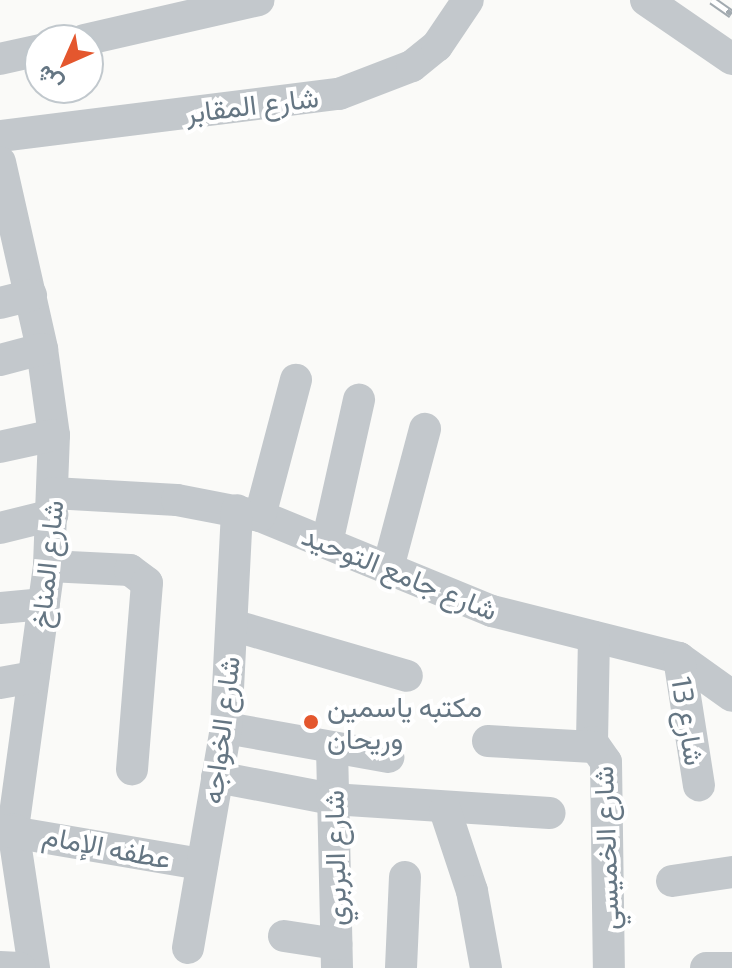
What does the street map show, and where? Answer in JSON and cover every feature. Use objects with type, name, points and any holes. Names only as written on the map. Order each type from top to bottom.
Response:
[{"type":"street","points":[[104,35],[258,0]]},
{"type":"street","name":"شارع المقابر","points":[[0,157],[339,94],[412,66],[437,46],[468,0]]},
{"type":"street","points":[[646,0],[732,59]]},
{"type":"street","points":[[0,59],[24,54]]},
{"type":"street","name":"شارع المناخ","points":[[0,157],[42,349],[54,435],[49,566],[6,829],[34,968]]},
{"type":"street","points":[[0,303],[31,295]]},
{"type":"street","points":[[0,360],[42,349]]},
{"type":"street","name":"شارع الخواجه","points":[[188,948],[226,728],[232,625],[248,513],[296,380]]},
{"type":"street","points":[[327,543],[359,400]]},
{"type":"street","points":[[388,568],[425,429]]},
{"type":"street","points":[[0,447],[54,435]]},
{"type":"street","name":"شارع جامع التوحيد","points":[[0,528],[53,504],[248,513],[492,611],[679,658],[732,696]]},
{"type":"street","points":[[49,566],[130,570],[147,583],[132,769]]},
{"type":"street","points":[[0,608],[44,604]]},
{"type":"street","points":[[232,625],[407,676]]},
{"type":"street","name":"شارع الخميسي","points":[[594,637],[593,747],[606,762],[609,968]]},
{"type":"street","name":"شارع 13","points":[[679,658],[699,785]]},
{"type":"street","points":[[0,683],[33,677]]},
{"type":"street","points":[[226,728],[388,757]]},
{"type":"street","points":[[488,741],[593,747]]},
{"type":"street","name":"شارع البربري","points":[[332,748],[336,956]]},
{"type":"street","points":[[217,777],[332,799],[445,810],[550,813]]},
{"type":"street","points":[[445,810],[472,891],[486,968]]},
{"type":"street","name":"عطفه الإمام","points":[[6,829],[202,864]]},
{"type":"street","points":[[672,881],[732,872]]},
{"type":"street","points":[[401,968],[405,877]]},
{"type":"street","points":[[284,936],[336,956]]},
{"type":"street","points":[[0,967],[20,968]]},
{"type":"street","points":[[706,968],[732,968]]},
{"type":"railway","points":[[712,0],[732,14]]},
{"type":"place","name":"مكتبه ياسمين وريحان","points":[[311,722]]}]
